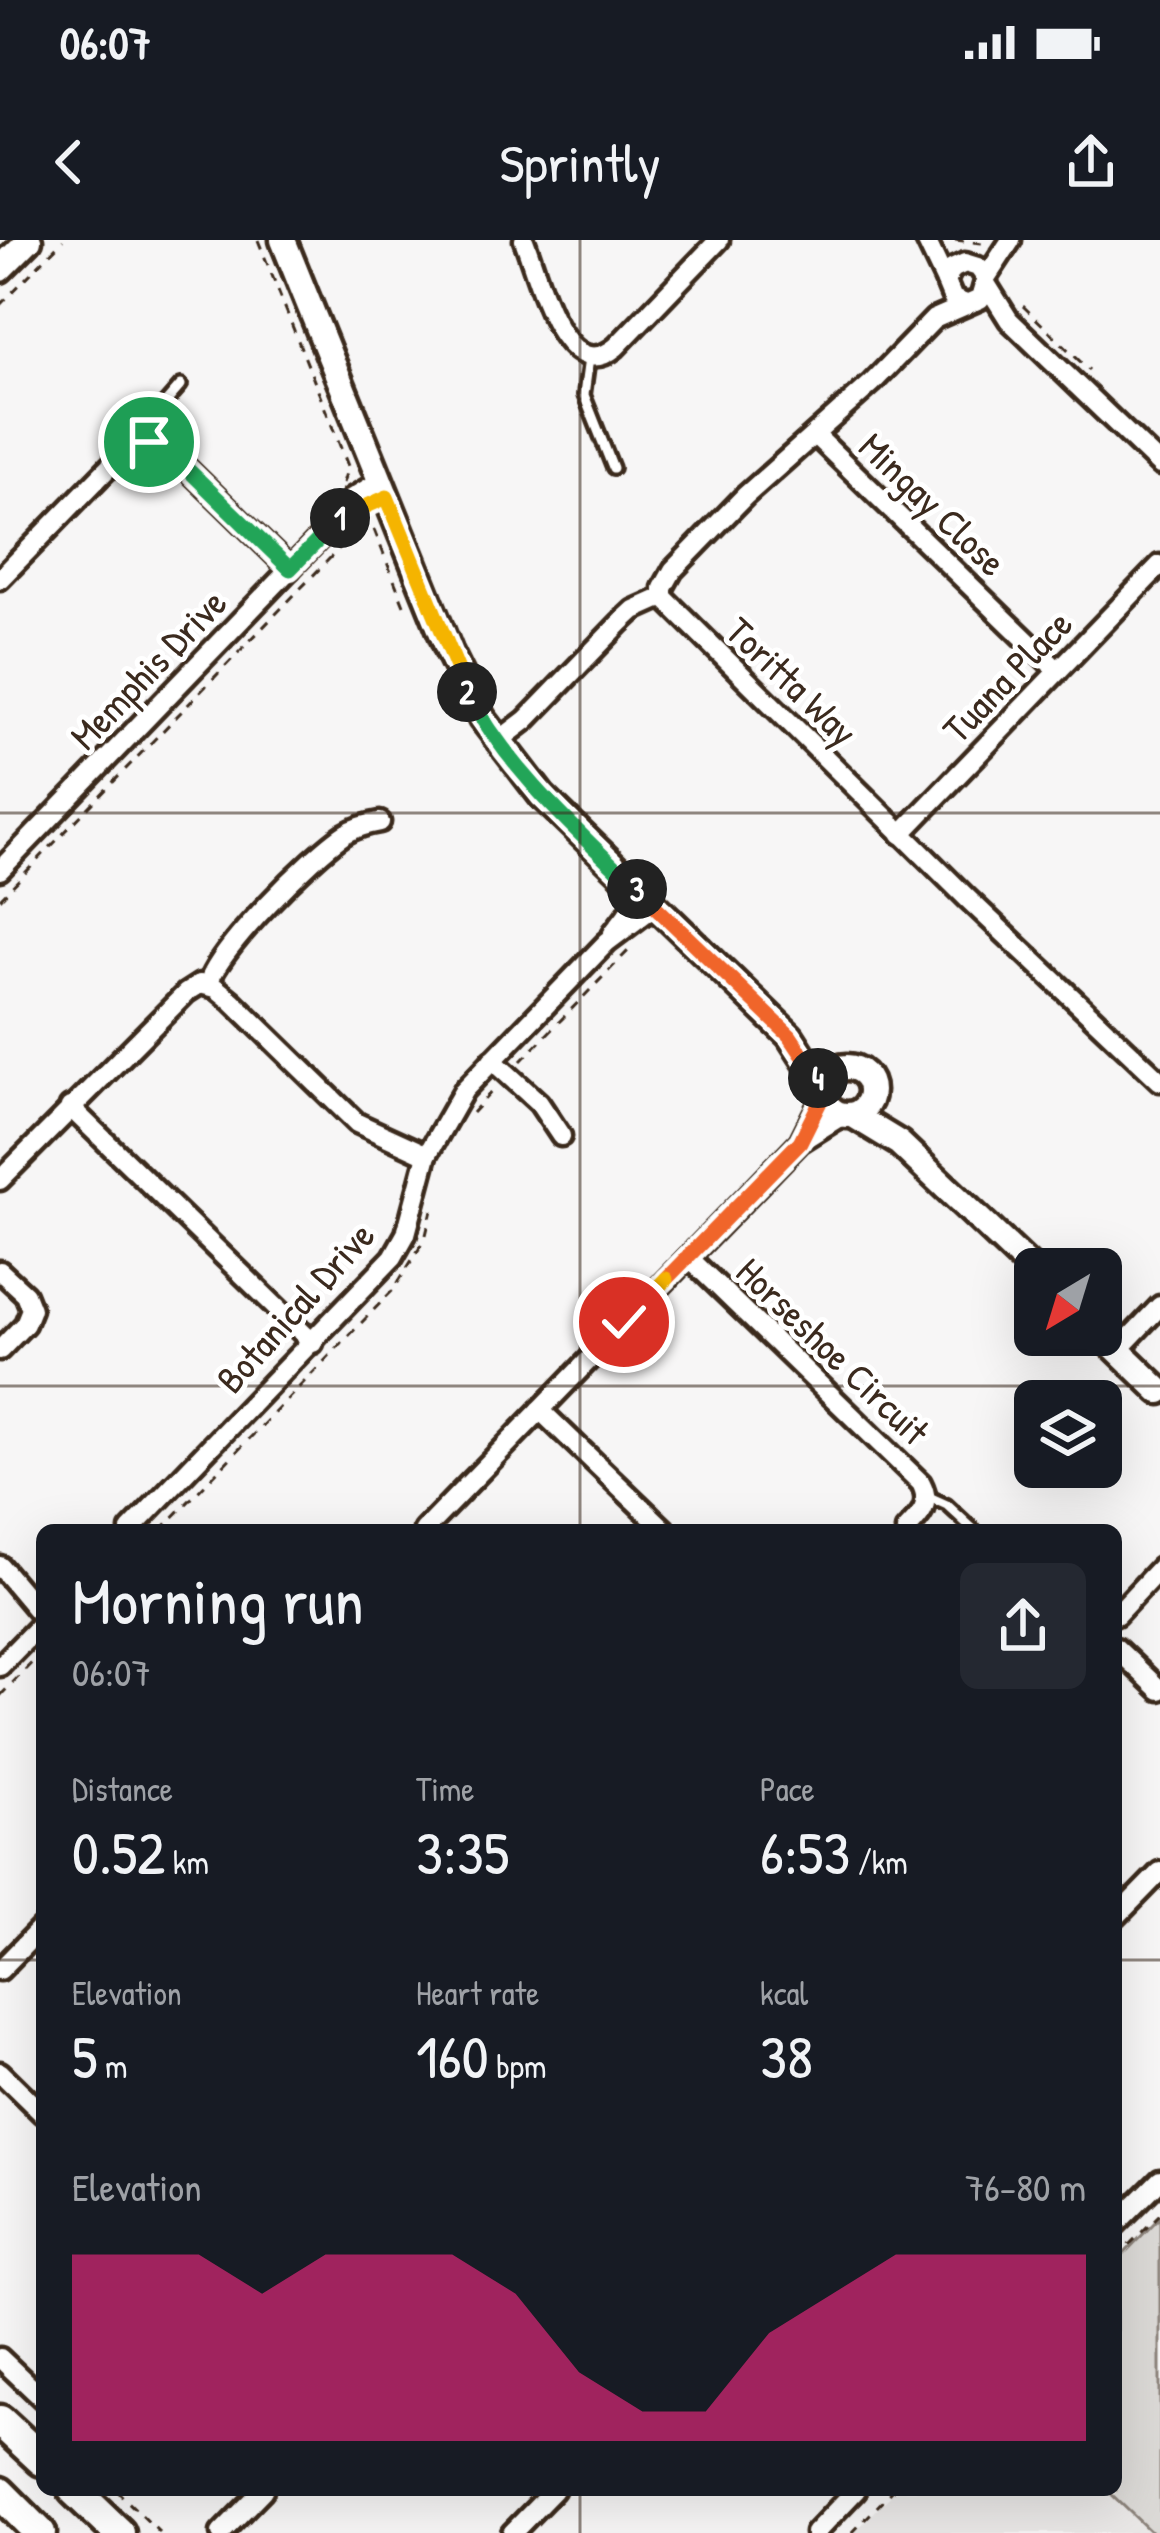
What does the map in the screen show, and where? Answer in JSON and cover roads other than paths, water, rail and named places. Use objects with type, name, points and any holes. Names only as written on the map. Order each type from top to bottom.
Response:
[{"type":"highway","points":[[0,2421],[36,2454]]},
{"type":"highway","points":[[0,2493],[40,2533]]},
{"type":"highway","points":[[80,2496],[119,2533]]},
{"type":"street","points":[[0,269],[29,240]]},
{"type":"street","points":[[284,240],[464,685],[497,742],[542,796],[790,1036],[865,1074],[871,1095],[899,1143]]},
{"type":"street","points":[[524,240],[567,344],[590,358],[602,358],[616,347],[719,240]]},
{"type":"street","points":[[927,240],[977,272],[1160,465]]},
{"type":"street","points":[[927,240],[953,299],[1017,314]]},
{"type":"street","points":[[977,272],[1002,247]]},
{"type":"street","points":[[934,319],[952,269],[977,272]]},
{"type":"street","points":[[497,742],[526,720],[634,610],[663,597],[673,570],[745,496],[934,319],[985,292],[977,272]]},
{"type":"street","name":"Mingay Close","points":[[815,435],[1058,670]]},
{"type":"street","points":[[0,579],[118,457],[149,442],[172,454],[290,569]]},
{"type":"street","name":"Memphis Drive","points":[[0,870],[344,513],[383,489]]},
{"type":"street","name":"Tuana Place","points":[[901,833],[1160,565]]},
{"type":"street","name":"Toritta Way","points":[[663,597],[1160,1081]]},
{"type":"street","points":[[208,985],[225,951],[322,853],[347,832],[380,822]]},
{"type":"street","name":"Botanical Drive","points":[[137,1524],[393,1257],[406,1234],[427,1155],[464,1090],[649,900]]},
{"type":"street","points":[[0,1180],[186,992],[200,984],[232,1001],[357,1123],[427,1155]]},
{"type":"street","points":[[790,1036],[829,1108],[899,1143],[1014,1252]]},
{"type":"street","points":[[492,1060],[539,1103],[561,1136]]},
{"type":"street","points":[[800,1142],[830,1073],[844,1066]]},
{"type":"street","points":[[430,1524],[800,1142],[865,1108],[871,1095]]},
{"type":"street","points":[[70,1107],[313,1343]]},
{"type":"street","name":"Horseshoe Circuit","points":[[688,1257],[917,1479],[926,1496],[923,1511],[911,1524]]},
{"type":"street","points":[[0,1270],[25,1294],[31,1309],[25,1324],[0,1350]]},
{"type":"street","points":[[1122,1333],[1160,1306]]},
{"type":"street","points":[[1122,1354],[1160,1391]]},
{"type":"street","points":[[540,1409],[659,1524]]},
{"type":"street","points":[[1122,1609],[1160,1568]]},
{"type":"street","points":[[7,1572],[36,1593]]},
{"type":"street","points":[[7,1572],[36,1611]]},
{"type":"street","points":[[0,1666],[36,1626]]},
{"type":"street","points":[[1122,1654],[1160,1690]]},
{"type":"street","points":[[1122,1911],[1160,1872]]},
{"type":"street","points":[[0,1970],[36,1933]]},
{"type":"street","points":[[0,2072],[36,2107]]},
{"type":"street","points":[[1122,2218],[1160,2180]]},
{"type":"street","points":[[0,2358],[36,2392]]},
{"type":"street","points":[[221,2533],[257,2496]]},
{"type":"street","points":[[512,2533],[548,2496]]},
{"type":"street","points":[[814,2533],[850,2496]]},
{"type":"lane","points":[[590,358],[584,395],[613,468]]},
{"type":"lane","points":[[149,442],[154,416],[181,385]]},
{"type":"lane","name":"Horseshoe Circuit","points":[[926,1496],[947,1505],[968,1524]]}]
